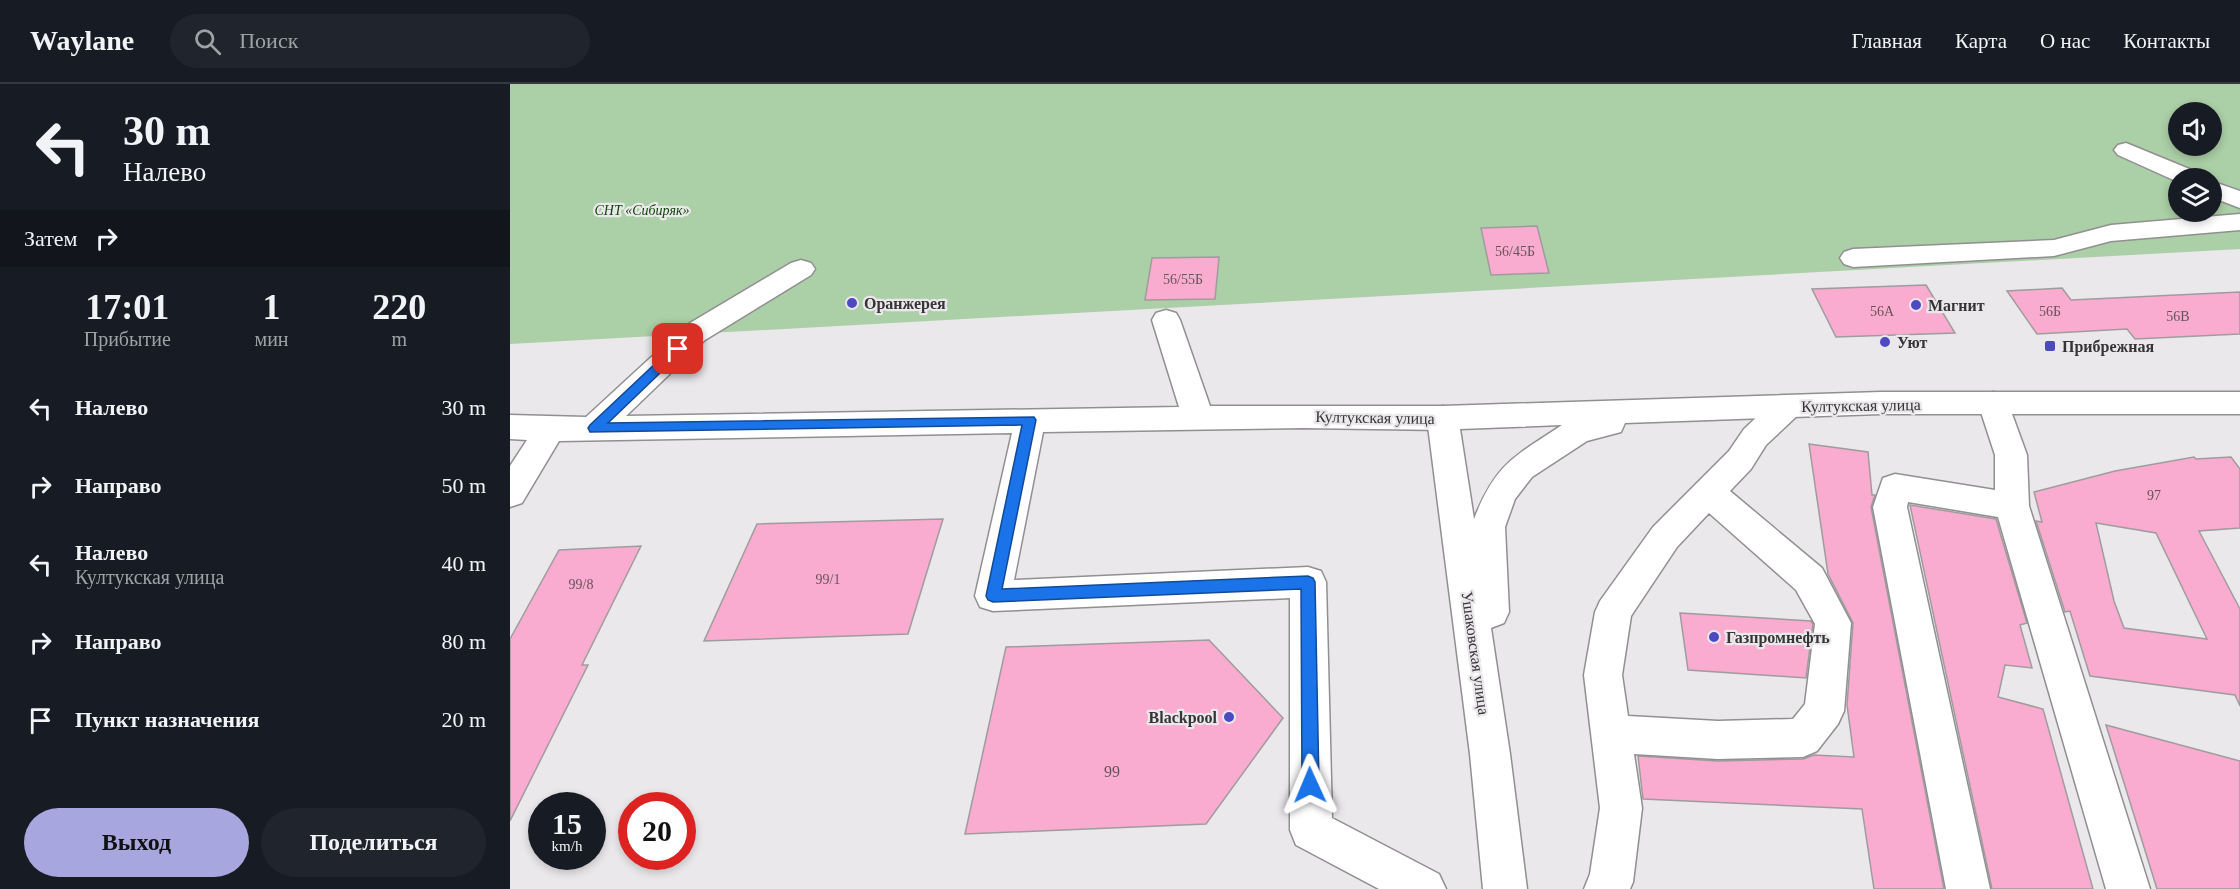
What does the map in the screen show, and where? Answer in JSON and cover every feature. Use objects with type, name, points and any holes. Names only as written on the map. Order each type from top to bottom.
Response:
[{"type":"main road","points":[[2126,150],[2168,168]]},
{"type":"main road","points":[[2222,193],[2240,200]]},
{"type":"main road","points":[[1853,258],[2054,248],[2111,233],[2240,222]]},
{"type":"main road","points":[[594,428],[694,333],[801,268]]},
{"type":"main road","points":[[1166,320],[1198,418]]},
{"type":"main road","name":"Култукская улица","points":[[510,427],[550,429],[1030,420],[1443,418],[1881,403],[2240,403]]},
{"type":"main road","points":[[1993,403],[2011,455],[2012,506],[2128,889]]},
{"type":"main road","points":[[1606,889],[1611,882],[1621,808],[1603,675],[1613,612],[1665,537],[1740,460],[1755,437],[1787,407]]},
{"type":"main road","points":[[1490,754],[1496,668],[1488,577],[1488,527],[1501,493],[1521,468],[1578,431],[1673,411]]},
{"type":"main road","name":"Ушаковская улица","points":[[1443,418],[1490,754],[1505,889]]},
{"type":"main road","points":[[1030,420],[993,596],[1308,582],[1311,830],[1424,889]]},
{"type":"main road","points":[[510,494],[550,429]]},
{"type":"main road","points":[[1968,889],[1890,507],[1895,487],[2012,506]]},
{"type":"main road","points":[[1611,734],[1718,740],[1803,738],[1824,711],[1833,623],[1809,579],[1708,492]]},
{"type":"green space","name":"СНТ «Сибиряк»","points":[[510,84],[2240,84],[2240,249],[510,344]]},
{"type":"building","points":[[1537,226],[1549,273],[1491,275],[1481,228]]},
{"type":"building","points":[[1219,257],[1215,299],[1145,300],[1152,258]]},
{"type":"building","points":[[1926,285],[1955,333],[1836,337],[1812,289]]},
{"type":"building","points":[[2062,288],[2071,300],[2240,292],[2240,334],[2135,339],[2127,329],[2037,334],[2007,291]]},
{"type":"building","points":[[1809,444],[1868,452],[1872,495],[1875,495],[1871,507],[1944,889],[1874,889],[1862,809],[1643,799],[1638,756],[1718,761],[1803,759],[1814,755],[1854,757],[1847,705],[1853,623],[1828,574]]},
{"type":"building","points":[[2194,457],[2196,459],[2231,457],[2240,469],[2240,528],[2199,531],[2240,609],[2240,706],[2235,695],[2090,676],[2070,611],[2065,612],[2036,521],[2042,522],[2034,492],[2115,471]],"holes":[[[2096,523],[2156,533],[2207,639],[2124,628],[2114,601]]]},
{"type":"building","points":[[1910,505],[1996,519],[2027,623],[2020,625],[2032,668],[2005,665],[1998,697],[2043,709],[2093,889],[1992,889]]},
{"type":"building","points":[[943,519],[908,634],[704,641],[757,524]]},
{"type":"building","points":[[641,546],[582,665],[588,665],[510,821],[510,639],[559,550]]},
{"type":"building","points":[[1680,613],[1811,621],[1813,624],[1806,678],[1688,670]]},
{"type":"building","points":[[1209,640],[1283,718],[1206,824],[965,834],[1006,647]]},
{"type":"building","points":[[2106,725],[2240,761],[2240,889],[2157,889]]},
{"type":"place","name":"Оранжерея","points":[[852,303]]},
{"type":"place","name":"Магнит","points":[[1916,305]]},
{"type":"place","name":"Уют","points":[[1885,342]]},
{"type":"place","name":"Прибрежная","points":[[2050,346]]},
{"type":"place","name":"Газпромнефть","points":[[1714,637]]},
{"type":"place","name":"Blackpool","points":[[1229,717]]},
{"type":"route","points":[[678,349],[594,428],[1030,420],[993,596],[1308,582],[1310,785]]}]
